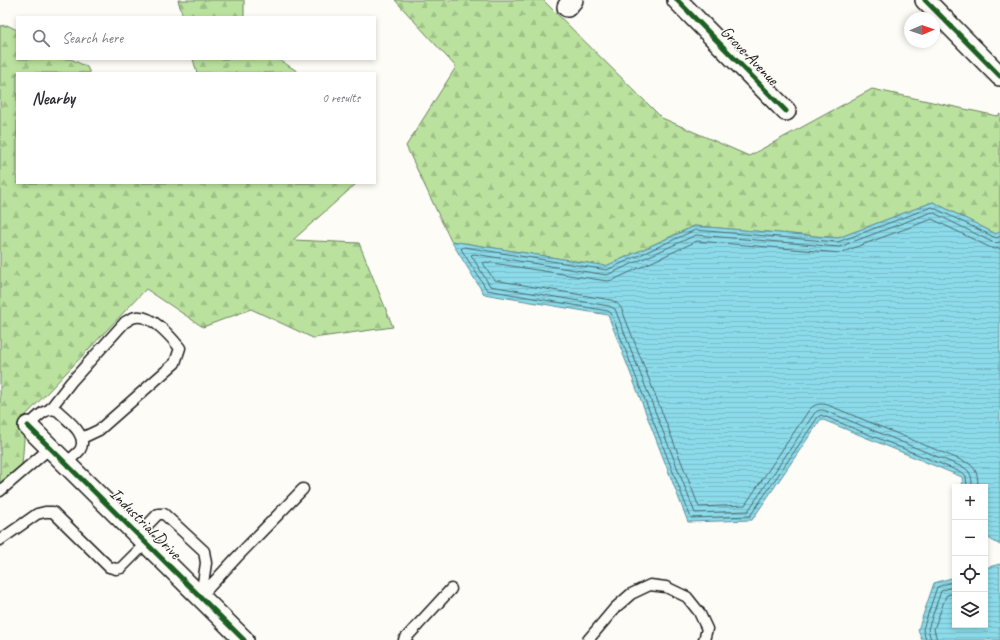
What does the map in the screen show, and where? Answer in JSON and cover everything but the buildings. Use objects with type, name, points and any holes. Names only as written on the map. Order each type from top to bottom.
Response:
[{"type":"street","name":"Grove Avenue","points":[[677,0],[786,112]]},
{"type":"street","points":[[925,0],[1000,76]]},
{"type":"street","name":"Industrial Drive","points":[[28,426],[244,640]]},
{"type":"lane","points":[[50,409],[71,382],[125,322],[135,316],[145,317],[164,329],[180,348],[175,363],[99,430],[82,438]]},
{"type":"lane","points":[[28,426],[45,410],[54,409],[58,411],[79,432],[82,438],[80,450],[65,464]]},
{"type":"lane","points":[[0,491],[50,448]]},
{"type":"lane","points":[[200,597],[302,489]]},
{"type":"lane","points":[[0,540],[37,514],[53,512],[109,567],[116,569],[121,568],[158,514],[164,514],[204,551],[206,563],[200,597]]},
{"type":"lane","points":[[588,640],[615,608],[631,594],[650,585],[666,587],[687,597],[699,612],[707,629],[704,640]]},
{"type":"lane","points":[[404,640],[451,589]]},
{"type":"green space","points":[[178,0],[244,0],[244,16],[183,16]]},
{"type":"green space","points":[[395,0],[543,0],[662,118],[749,156],[872,89],[997,116],[1000,114],[1000,231],[996,234],[933,202],[838,238],[694,226],[606,266],[451,241],[406,146],[456,67]]},
{"type":"green space","points":[[7,25],[16,30],[16,60],[73,60],[87,67],[90,72],[16,72],[16,184],[356,184],[293,240],[359,243],[393,327],[313,338],[251,309],[203,327],[146,289],[26,415],[21,478],[0,495],[0,26]]},
{"type":"green space","points":[[193,60],[280,60],[298,72],[197,72]]},
{"type":"water","points":[[933,202],[996,234],[1000,231],[1000,545],[988,538],[988,484],[963,484],[962,477],[821,419],[752,520],[688,522],[608,315],[484,294],[451,241],[606,266],[695,226],[838,238]]},
{"type":"water","points":[[1000,564],[1000,640],[922,640],[918,630],[934,583],[952,578],[952,628],[988,628],[988,567]]},
{"type":"cycle path","points":[[677,0],[786,111]]},
{"type":"cycle path","points":[[925,0],[1000,76]]},
{"type":"cycle path","points":[[28,426],[244,640]]}]
